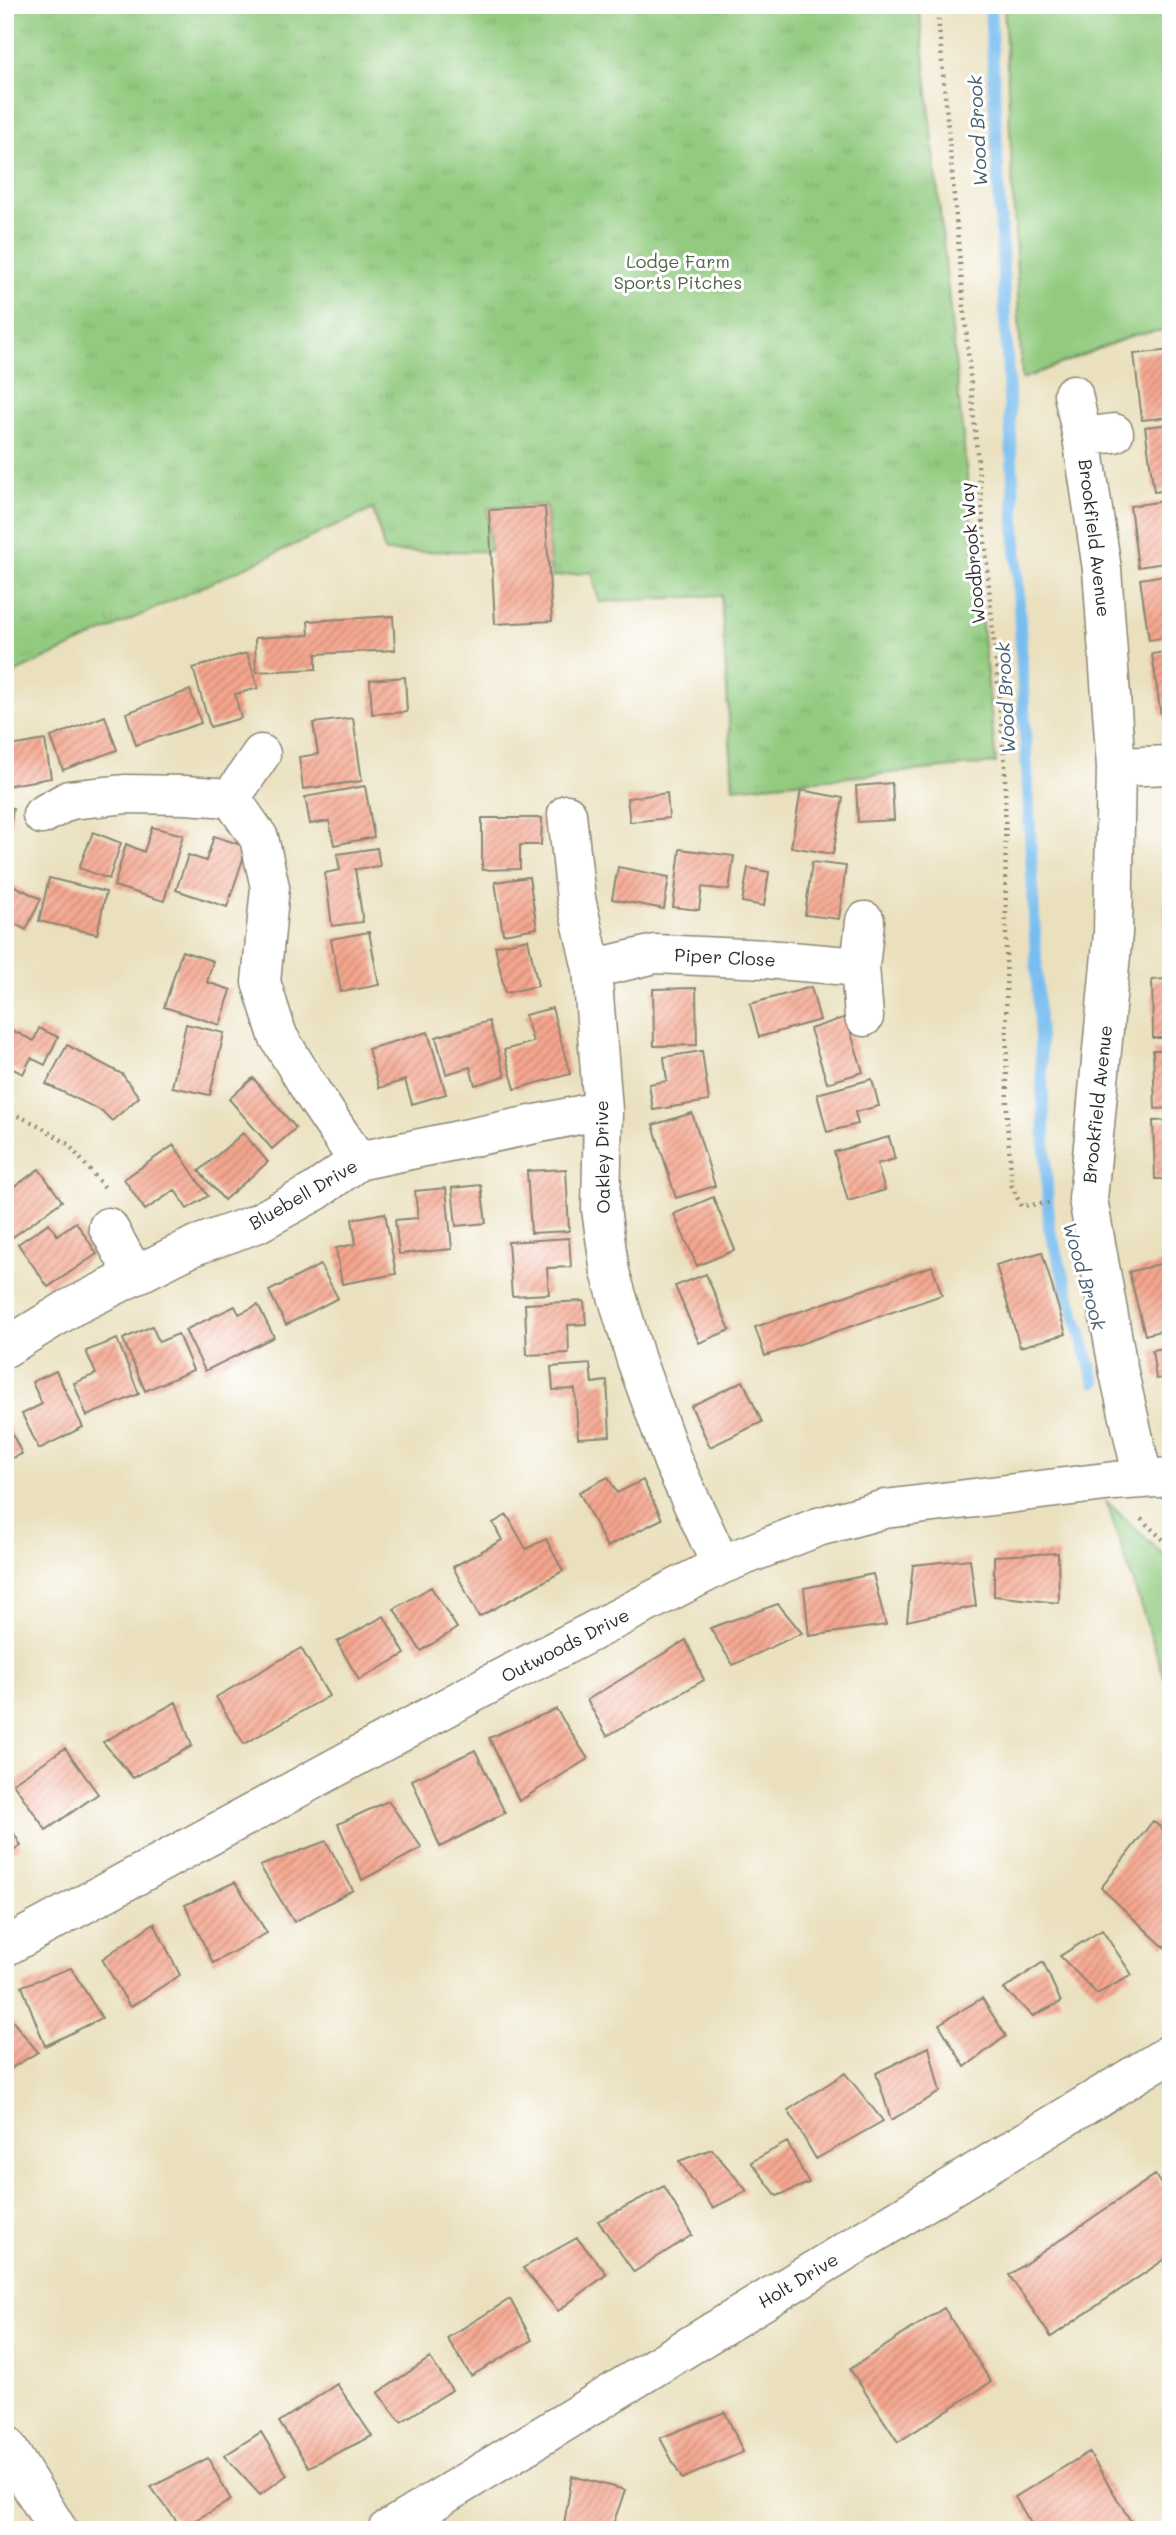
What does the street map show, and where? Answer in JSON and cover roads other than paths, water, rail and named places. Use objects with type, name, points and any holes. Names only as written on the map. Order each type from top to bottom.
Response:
[{"type":"street","name":"Brookfield Avenue","points":[[1073,394],[1098,435],[1102,569],[1116,767],[1113,933],[1088,1199],[1119,1373],[1157,1478]]},
{"type":"street","points":[[231,798],[261,754]]},
{"type":"street","points":[[1116,767],[1171,765]]},
{"type":"street","points":[[42,816],[69,800],[126,794],[231,798]]},
{"type":"street","points":[[231,798],[259,838],[270,887],[261,982],[278,1036],[358,1161]]},
{"type":"street","name":"Oakley Drive","points":[[567,814],[576,899],[592,969],[603,1111],[601,1209],[610,1272],[636,1360],[673,1462],[721,1565]]},
{"type":"street","points":[[864,1017],[860,967],[865,921]]},
{"type":"street","name":"Piper Close","points":[[592,969],[655,954],[860,967]]},
{"type":"street","name":"Bluebell Drive","points":[[5,1348],[70,1308],[194,1246],[256,1224],[316,1191],[358,1161],[603,1111]]},
{"type":"street","points":[[108,1227],[135,1276]]},
{"type":"street","name":"Outwoods Drive","points":[[5,1947],[488,1685],[721,1565],[818,1527],[885,1509],[1157,1478]]},
{"type":"street","name":"Holt Drive","points":[[387,2530],[432,2519],[1171,2053]]},
{"type":"street","points":[[5,2444],[58,2530]]},
{"type":"waterway","name":"Wood Brook","points":[[990,5],[1049,1227],[1095,1382]]},
{"type":"park label","name":"Lodge Farm Sports Pitches","points":[[678,271]]}]
